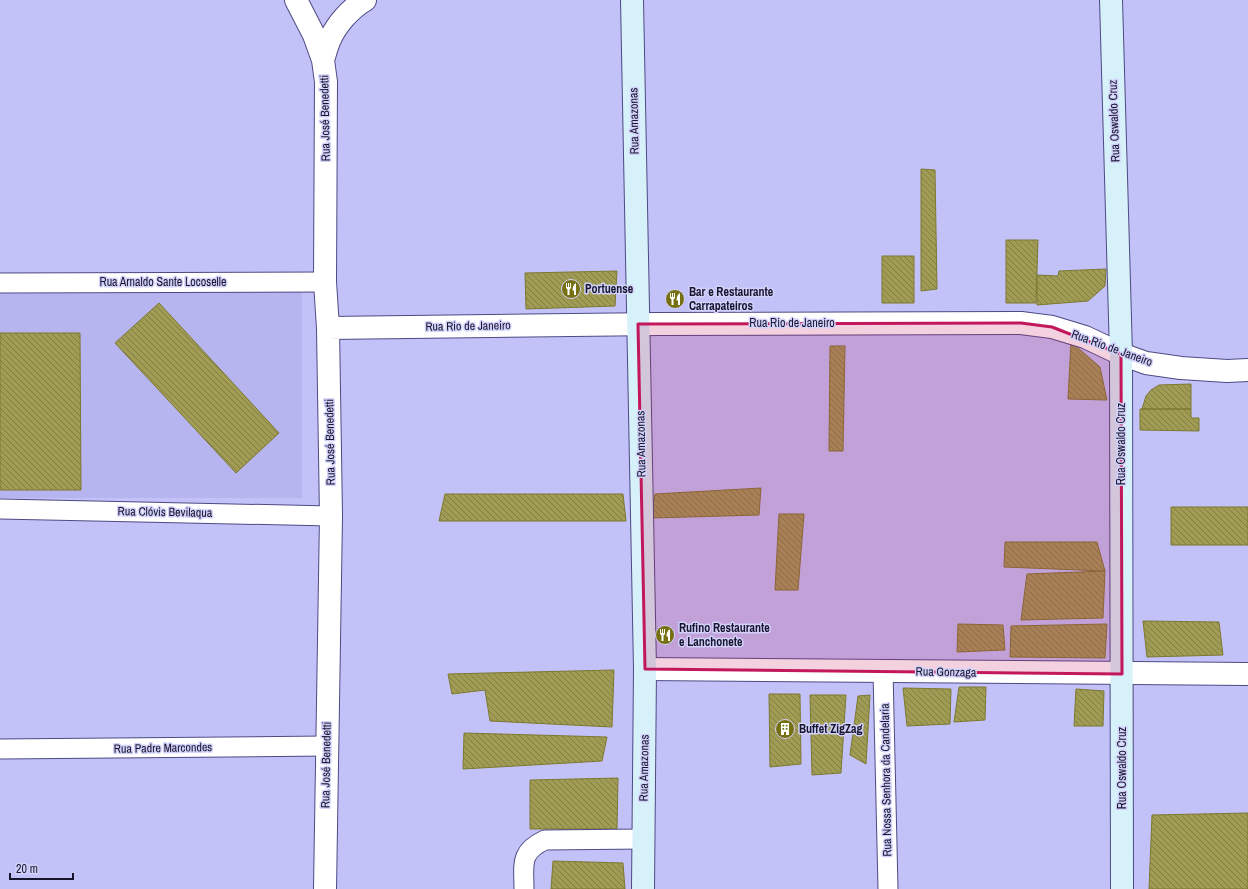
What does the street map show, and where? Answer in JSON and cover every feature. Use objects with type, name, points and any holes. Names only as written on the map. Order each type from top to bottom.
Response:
[{"type":"main road","name":"Rua Amazonas","points":[[632,0],[645,669],[643,889]]},
{"type":"main road","name":"Rua Oswaldo Cruz","points":[[1111,0],[1121,354],[1122,889]]},
{"type":"street","name":"Rua José Benedetti","points":[[296,0],[314,35],[322,60],[326,82],[325,282],[328,328],[331,516],[326,746],[325,889]]},
{"type":"street","points":[[322,60],[330,39],[342,20],[358,4],[365,0]]},
{"type":"street","name":"Rua Arnaldo Sante Locoselle","points":[[0,283],[325,282]]},
{"type":"street","name":"Rua Rio de Janeiro","points":[[328,328],[638,324],[1021,323],[1052,327],[1085,337],[1121,354],[1146,363],[1181,368],[1227,371],[1248,370]]},
{"type":"street","name":"Rua Clóvis Bevilaqua","points":[[0,509],[331,516]]},
{"type":"street","name":"Rua Gonzaga","points":[[645,669],[1248,674]]},
{"type":"street","name":"Rua Nossa Senhora da Candelaria","points":[[884,671],[888,889]]},
{"type":"street","name":"Rua Padre Marcondes","points":[[0,749],[326,746]]},
{"type":"street","points":[[524,889],[524,861],[527,853],[534,845],[545,840],[643,839]]},
{"type":"highlighted area","points":[[1021,323],[1052,327],[1121,354],[1122,674],[645,669],[638,324]]},
{"type":"shaded area","points":[[0,290],[302,290],[302,498],[0,498]]},
{"type":"building","points":[[921,169],[935,170],[937,289],[921,291]]},
{"type":"building","points":[[1006,240],[1038,240],[1036,303],[1006,303]]},
{"type":"building","points":[[882,256],[914,256],[914,303],[882,303]]},
{"type":"building","points":[[1106,269],[1105,286],[1088,301],[1037,305],[1037,275],[1058,276],[1059,271]]},
{"type":"building","name":"Portuense","points":[[617,271],[615,306],[526,309],[525,273]]},
{"type":"building","points":[[159,303],[279,433],[236,473],[115,343]]},
{"type":"building","points":[[0,333],[80,333],[81,490],[0,490]]},
{"type":"building","points":[[1071,342],[1100,367],[1107,400],[1068,399]]},
{"type":"building","points":[[830,346],[845,346],[843,451],[829,451]]},
{"type":"building","points":[[1191,384],[1191,409],[1142,409],[1146,396],[1151,390],[1159,385]]},
{"type":"building","points":[[1140,409],[1191,409],[1191,418],[1199,418],[1199,431],[1140,430]]},
{"type":"building","points":[[761,488],[759,515],[651,518],[655,494]]},
{"type":"building","points":[[445,494],[623,494],[626,521],[439,521]]},
{"type":"building","points":[[1171,507],[1248,507],[1248,545],[1171,545]]},
{"type":"building","points":[[779,514],[804,514],[798,590],[775,590]]},
{"type":"building","points":[[1005,542],[1097,542],[1105,571],[1004,567]]},
{"type":"building","points":[[1105,571],[1103,618],[1021,620],[1027,574]]},
{"type":"building","points":[[1143,621],[1219,622],[1223,655],[1147,657]]},
{"type":"building","points":[[958,624],[1003,625],[1005,650],[957,652]]},
{"type":"building","points":[[1107,624],[1105,658],[1010,657],[1011,626]]},
{"type":"building","points":[[614,670],[612,727],[490,721],[485,690],[452,694],[448,674]]},
{"type":"building","points":[[959,687],[986,687],[985,720],[954,722]]},
{"type":"building","points":[[903,688],[951,689],[950,724],[907,726]]},
{"type":"building","points":[[1076,689],[1104,691],[1103,726],[1074,726]]},
{"type":"building","name":"Buffet ZigZag","points":[[769,694],[800,694],[801,764],[770,767]]},
{"type":"building","points":[[810,695],[846,695],[841,773],[812,775]]},
{"type":"building","points":[[870,695],[866,764],[850,755],[858,696]]},
{"type":"building","points":[[464,733],[607,737],[602,761],[463,769]]},
{"type":"building","points":[[618,778],[617,829],[530,829],[530,780]]},
{"type":"building","points":[[1248,813],[1248,889],[1149,889],[1152,815]]},
{"type":"building","points":[[553,861],[623,863],[625,889],[551,889]]},
{"type":"place","name":"Portuense","points":[[571,289]]},
{"type":"place","name":"Bar e Restaurante Carrapateiros","points":[[675,299]]},
{"type":"place","name":"Rufino Restaurante e Lanchonete","points":[[665,635]]},
{"type":"place","name":"Buffet ZigZag","points":[[785,729]]}]
